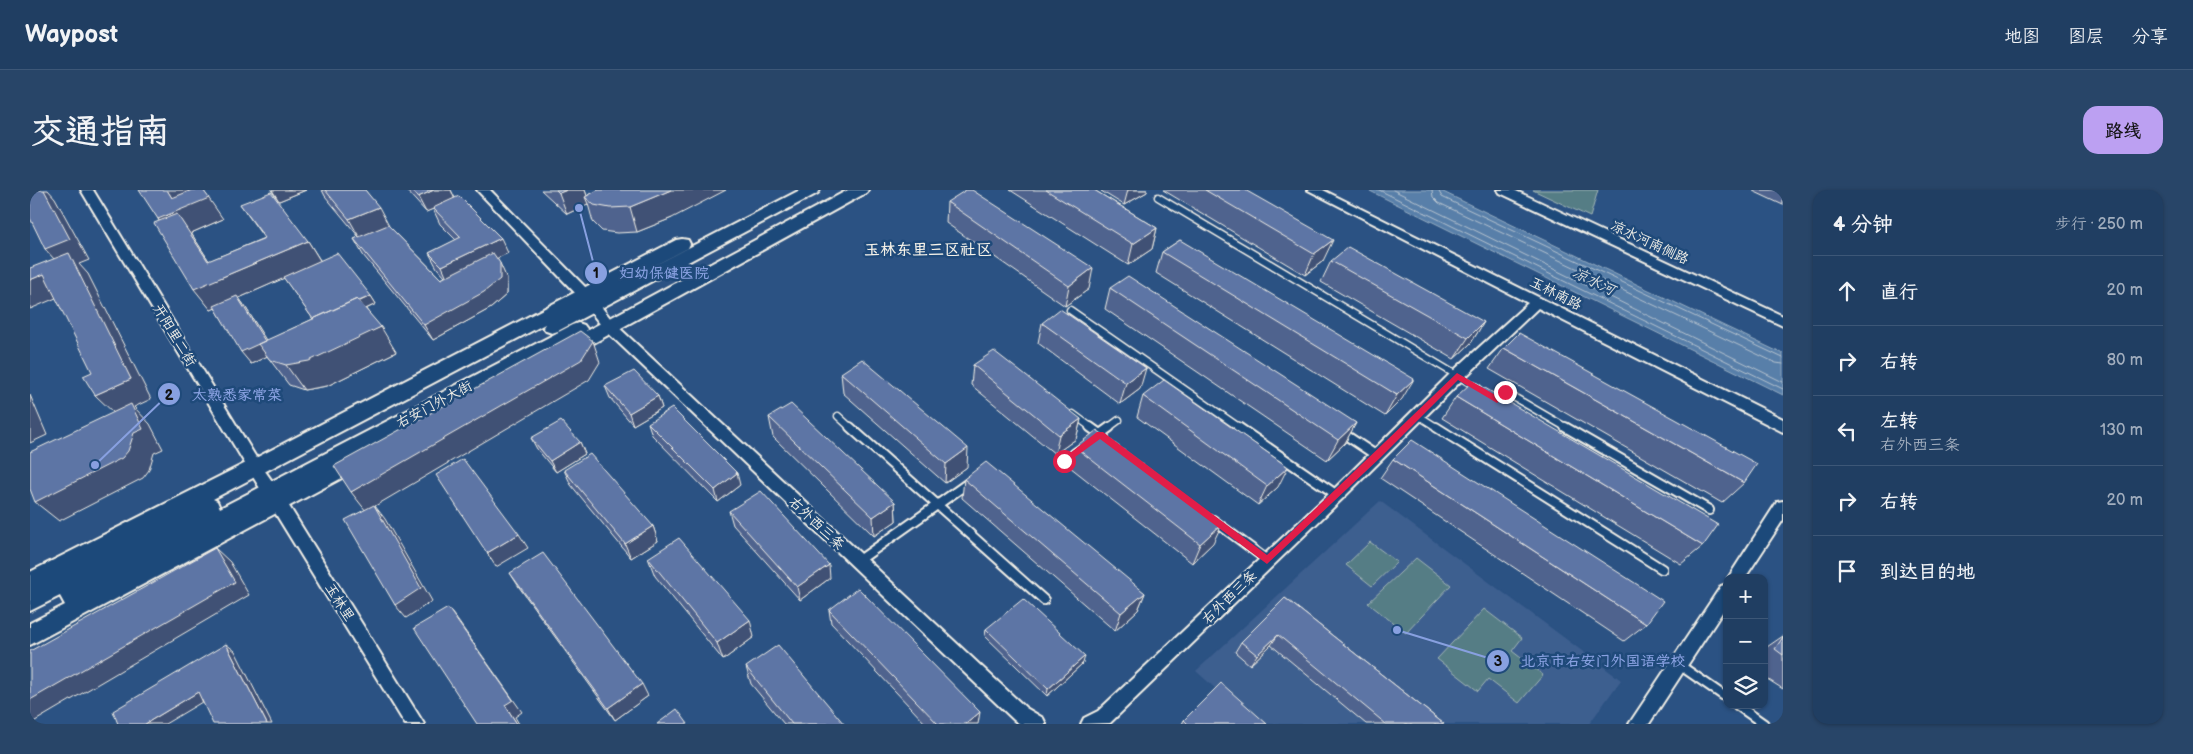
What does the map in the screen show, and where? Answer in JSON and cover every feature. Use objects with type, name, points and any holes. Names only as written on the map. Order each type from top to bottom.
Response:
[{"type":"street","name":"开阳里二街","points":[[87,190],[266,485]]},
{"type":"street","name":"右外西三条","points":[[483,190],[597,311],[1020,714],[1037,724]]},
{"type":"street","points":[[597,311],[786,190]]},
{"type":"street","name":"右安门外大街","points":[[597,311],[812,190]]},
{"type":"street","name":"右安门外大街","points":[[30,601],[266,485],[597,311],[838,190]]},
{"type":"street","points":[[30,635],[266,485],[597,311],[860,190]]},
{"type":"street","name":"玉林南路","points":[[1314,190],[1538,301],[1783,426]]},
{"type":"street","name":"凉水河南侧路","points":[[1504,190],[1783,322]]},
{"type":"street","name":"右外西三条","points":[[1090,724],[1104,717],[1337,495],[1457,376],[1538,301]]},
{"type":"street","name":"右安门外大街","points":[[30,620],[266,485]]},
{"type":"street","points":[[30,583],[266,485]]},
{"type":"street","name":"玉林里","points":[[266,485],[415,724]]},
{"type":"street","points":[[1739,574],[1783,507]]},
{"type":"street","points":[[1638,724],[1723,597]]},
{"type":"lane","points":[[1158,197],[1497,400],[1505,392],[1708,510]]},
{"type":"lane","points":[[1070,310],[1337,495]]},
{"type":"lane","points":[[1068,410],[1108,440]]},
{"type":"lane","points":[[838,416],[1044,600]]},
{"type":"lane","points":[[1418,416],[1662,569]]},
{"type":"lane","points":[[1064,461],[1119,420]]},
{"type":"lane","points":[[1336,429],[1377,456]]},
{"type":"lane","points":[[858,561],[973,479]]},
{"type":"lane","points":[[1203,512],[1267,560]]},
{"type":"lane","points":[[1678,664],[1723,695]]},
{"type":"lane","points":[[1743,709],[1764,724]]},
{"type":"shaded area","points":[[1380,501],[1621,680],[1589,724],[1255,724],[1196,671]]},
{"type":"green space","points":[[1533,190],[1598,190],[1590,217]]},
{"type":"green space","points":[[1370,542],[1397,562],[1372,586],[1346,565]]},
{"type":"green space","points":[[1416,558],[1451,585],[1406,633],[1368,603]]},
{"type":"green space","points":[[1484,609],[1522,638],[1512,651],[1543,675],[1519,703],[1488,679],[1478,691],[1437,659]]},
{"type":"water","name":"凉水河","points":[[1368,190],[1439,190],[1783,354],[1783,395]]},
{"type":"building","points":[[30,190],[44,190],[70,239],[45,249],[30,218]]},
{"type":"building","points":[[139,190],[167,190],[172,198],[192,190],[203,190],[209,198],[158,219]]},
{"type":"building","points":[[325,190],[365,190],[379,207],[349,219]]},
{"type":"building","points":[[412,190],[434,190],[418,197]]},
{"type":"building","points":[[556,190],[567,190],[559,193]]},
{"type":"building","points":[[598,190],[671,190],[630,207],[610,208],[594,205],[585,197]]},
{"type":"building","points":[[966,190],[972,190],[1093,268],[1069,286],[947,202]]},
{"type":"building","points":[[1046,190],[1094,190],[1157,228],[1133,244]]},
{"type":"building","points":[[1205,190],[1245,190],[1333,240],[1314,254]]},
{"type":"building","points":[[271,192],[308,241],[194,289],[154,223],[177,214],[208,261],[265,238],[240,204]]},
{"type":"building","points":[[459,196],[501,238],[442,266],[429,253],[461,237],[433,208]]},
{"type":"building","points":[[388,225],[441,279],[493,253],[500,263],[500,279],[484,292],[424,325],[354,239]]},
{"type":"building","points":[[1180,240],[1414,379],[1397,395],[1162,252]]},
{"type":"building","points":[[1348,247],[1484,322],[1468,338],[1331,261]]},
{"type":"building","points":[[69,253],[131,379],[95,395],[83,376],[92,372],[44,274],[30,280],[30,268]]},
{"type":"building","points":[[337,253],[371,296],[359,301],[357,299],[313,319],[283,277]]},
{"type":"building","points":[[1128,276],[1356,423],[1338,440],[1110,288]]},
{"type":"building","points":[[237,296],[265,341],[241,352],[214,306]]},
{"type":"building","points":[[357,299],[381,327],[309,361],[286,365],[270,360],[258,344]]},
{"type":"building","points":[[1060,309],[1146,368],[1126,383],[1042,323]]},
{"type":"building","points":[[580,331],[593,341],[581,360],[351,492],[334,466]]},
{"type":"building","points":[[1519,333],[1757,464],[1744,483],[1504,348]]},
{"type":"building","points":[[994,351],[1081,419],[1059,435],[973,365]]},
{"type":"building","points":[[862,359],[968,448],[946,464],[841,373]]},
{"type":"building","points":[[634,371],[658,396],[629,413],[605,386]]},
{"type":"building","points":[[1164,380],[1288,467],[1267,486],[1143,396]]},
{"type":"building","points":[[1473,381],[1718,525],[1703,546],[1456,397]]},
{"type":"building","points":[[131,404],[143,429],[134,433],[128,451],[122,458],[35,502],[30,489],[30,452]]},
{"type":"building","points":[[791,404],[895,502],[873,517],[769,417]]},
{"type":"building","points":[[672,408],[737,473],[715,490],[648,423]]},
{"type":"building","points":[[561,421],[580,442],[550,461],[531,438]]},
{"type":"building","points":[[1097,430],[1222,524],[1200,544],[1075,447]]},
{"type":"building","points":[[1412,440],[1663,601],[1646,624],[1393,459]]},
{"type":"building","points":[[590,454],[653,526],[625,544],[564,470]]},
{"type":"building","points":[[463,459],[519,534],[487,553],[436,475]]},
{"type":"building","points":[[986,462],[1145,593],[1121,613],[964,479]]},
{"type":"building","points":[[761,491],[829,565],[797,587],[729,511]]},
{"type":"building","points":[[374,505],[421,588],[395,605],[345,520]]},
{"type":"building","points":[[679,538],[750,620],[717,643],[648,558]]},
{"type":"building","points":[[215,548],[235,582],[30,700],[30,651]]},
{"type":"building","points":[[543,553],[642,684],[608,708],[510,573]]},
{"type":"building","points":[[858,588],[980,712],[966,724],[938,724],[829,610]]},
{"type":"building","points":[[1285,598],[1444,724],[1386,724],[1278,635],[1257,655],[1241,642]]},
{"type":"building","points":[[1023,599],[1085,656],[1048,689],[986,629]]},
{"type":"building","points":[[448,608],[513,700],[505,705],[517,724],[477,724],[414,628]]},
{"type":"building","points":[[1783,637],[1783,655],[1775,649]]},
{"type":"building","points":[[226,644],[267,724],[213,724],[198,692],[145,724],[118,724],[113,711]]},
{"type":"building","points":[[778,645],[844,724],[792,724],[746,667]]},
{"type":"building","points":[[1221,683],[1267,724],[1188,724],[1184,720]]},
{"type":"building","points":[[677,709],[688,724],[657,724]]},
{"type":"place","name":"妇幼保健医院","points":[[579,208]]},
{"type":"place","name":"太熟悉家常菜","points":[[95,465]]},
{"type":"place","name":"北京市右安门外国语学校","points":[[1397,630]]},
{"type":"district","name":"玉林东里三区社区","points":[[928,249]]},
{"type":"route","points":[[1064,461],[1100,434],[1267,560],[1337,495],[1457,376],[1497,400],[1505,392]]}]
